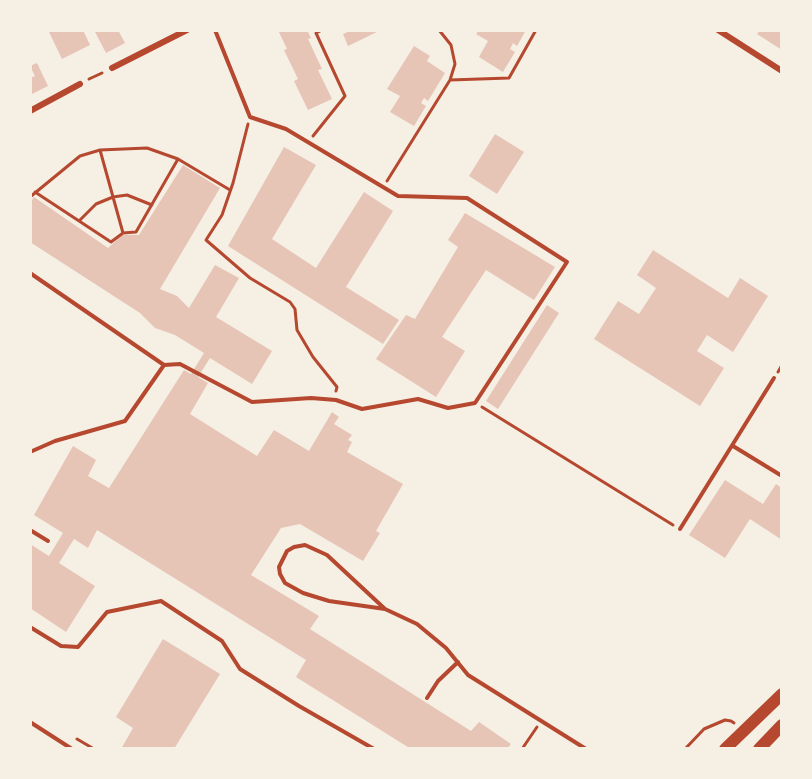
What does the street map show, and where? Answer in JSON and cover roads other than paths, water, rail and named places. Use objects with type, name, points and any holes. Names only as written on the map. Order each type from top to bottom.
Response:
[{"type":"main road","points":[[725,749],[782,694]]},
{"type":"main road","points":[[759,749],[782,725]]},
{"type":"street","points":[[112,68],[187,30]]},
{"type":"street","points":[[718,30],[782,71]]},
{"type":"street","points":[[30,111],[80,84]]},
{"type":"lane","points":[[30,273],[164,365],[180,364],[252,402],[311,398],[336,400],[362,409],[418,399],[448,408],[475,403],[567,262],[467,198],[398,196],[286,129],[250,117],[215,30]]},
{"type":"lane","points":[[30,452],[55,441],[125,422],[164,365]]},
{"type":"lane","points":[[680,529],[774,378]]},
{"type":"lane","points":[[733,446],[782,476]]},
{"type":"lane","points":[[30,530],[48,542]]},
{"type":"lane","points":[[385,609],[327,555],[305,545],[287,551],[279,567],[285,583],[303,593],[329,601],[385,609],[417,624],[446,648],[468,675],[586,749]]},
{"type":"lane","points":[[30,627],[61,646],[78,647],[107,612],[161,601],[222,640],[240,669],[374,749]]},
{"type":"lane","points":[[427,698],[438,681],[458,662]]},
{"type":"lane","points":[[30,722],[72,749]]}]
